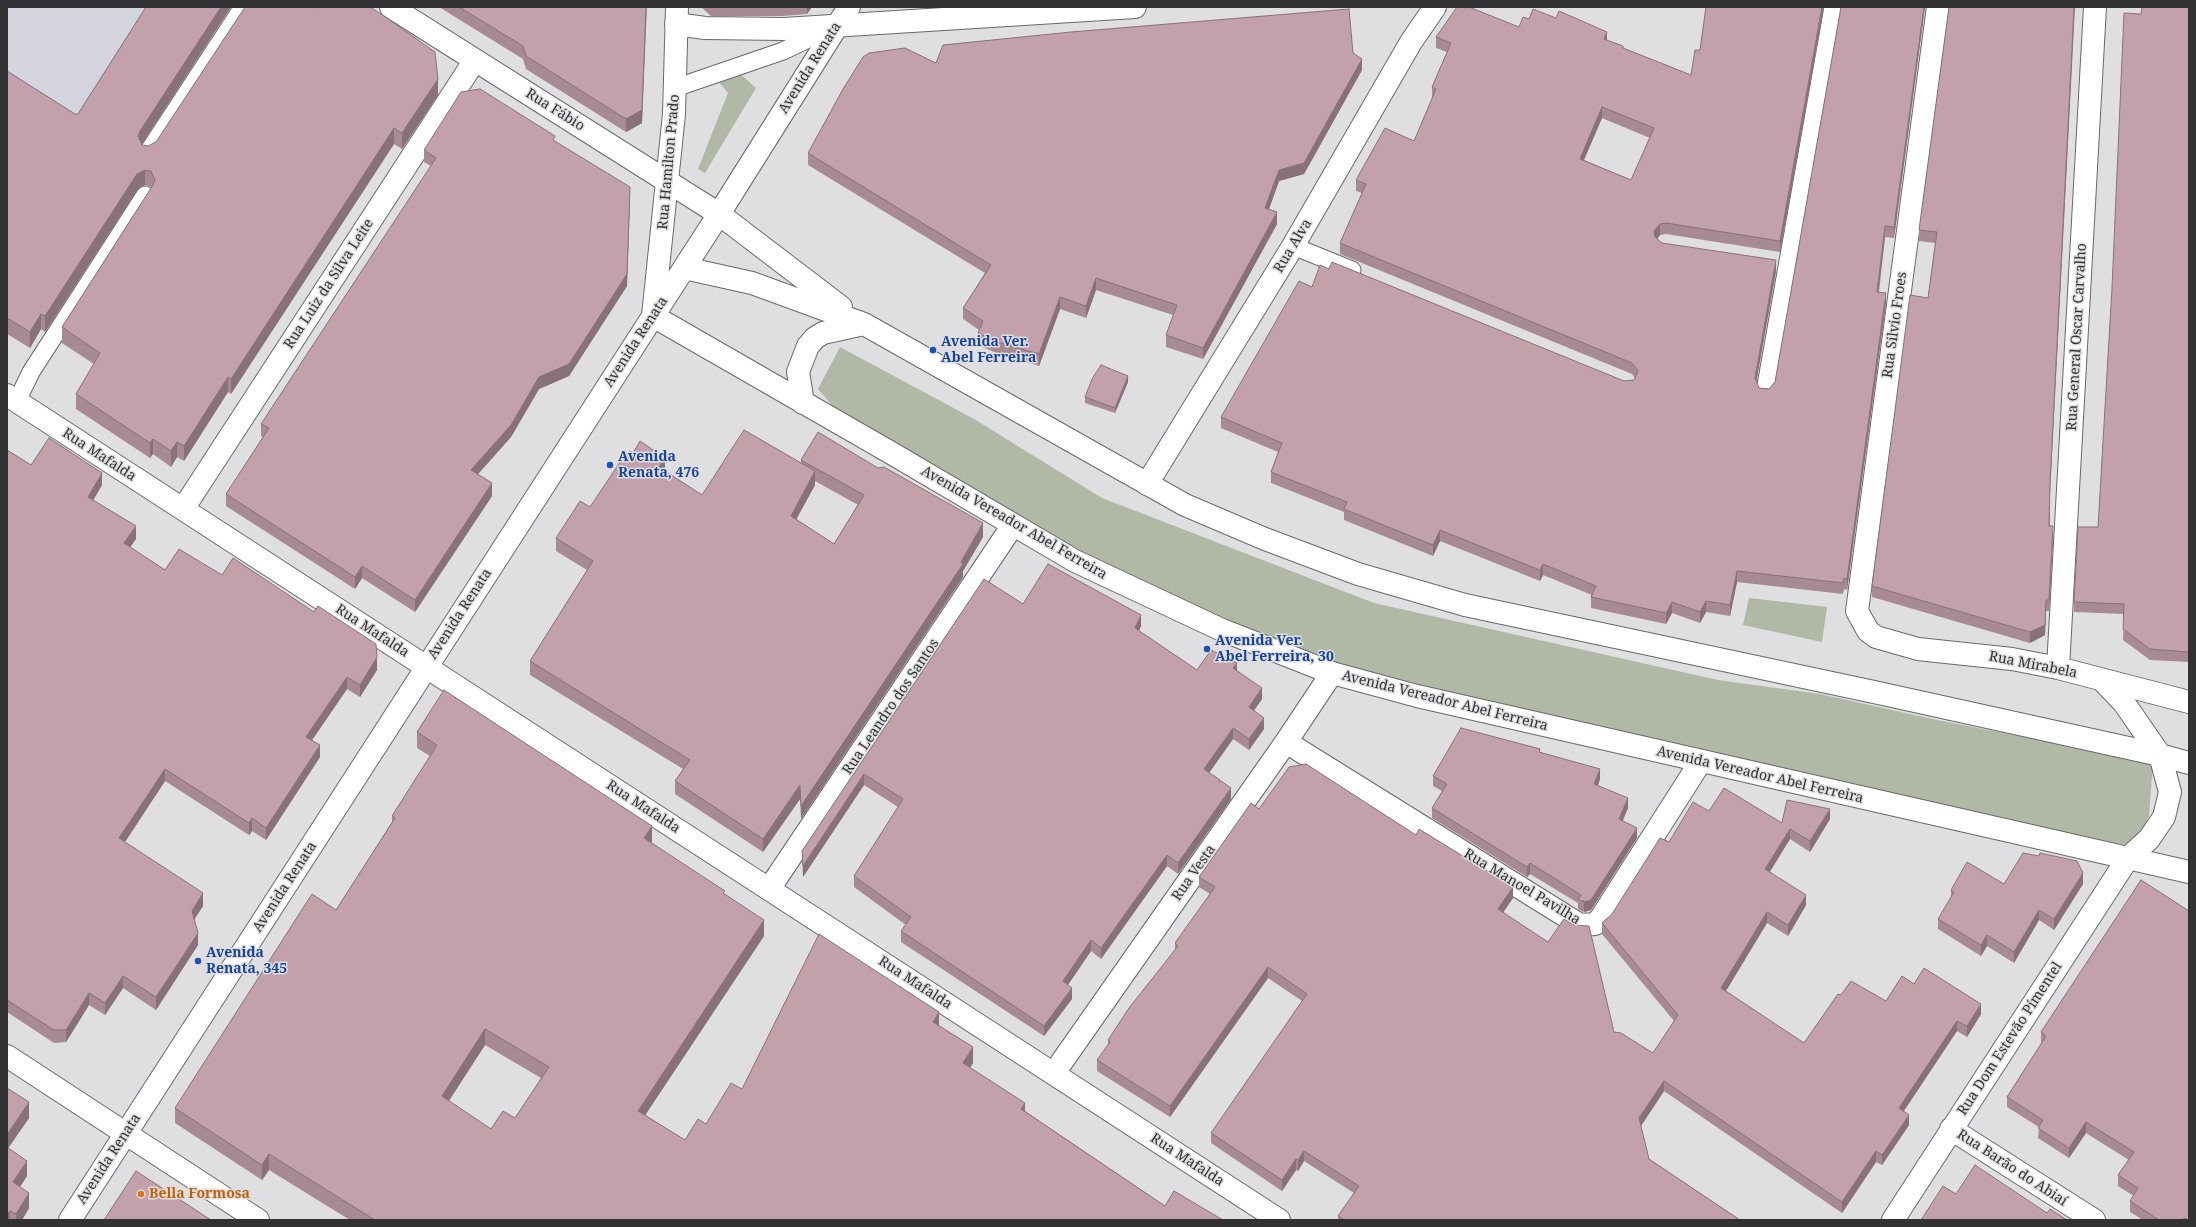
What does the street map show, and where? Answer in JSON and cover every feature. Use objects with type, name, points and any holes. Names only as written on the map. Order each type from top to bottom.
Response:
[{"type":"street","name":"Rua Fábio","points":[[391,7],[719,214],[864,324]]},
{"type":"street","name":"Avenida Renata","points":[[70,1220],[719,214],[836,25],[849,7]]},
{"type":"street","points":[[677,15],[705,28],[742,30],[1134,7]]},
{"type":"street","name":"Rua Alva","points":[[1147,484],[1293,246],[1411,42],[1435,7]]},
{"type":"street","name":"Rua Silvio Froes","points":[[1876,637],[1868,631],[1857,611],[1938,7]]},
{"type":"street","name":"Rua General Oscar Carvalho","points":[[2058,668],[2095,7]]},
{"type":"street","name":"Rua Hamilton Prado","points":[[653,316],[668,182],[675,88],[677,15]]},
{"type":"street","name":"Rua Luiz da Silva Leite","points":[[183,509],[475,60]]},
{"type":"street","points":[[684,268],[752,283],[864,324],[1185,505],[1265,539],[1358,574],[1465,605],[2160,755],[2189,763]]},
{"type":"street","name":"Avenida Vereador Abel Ferreira","points":[[653,316],[1075,561],[1222,630],[1332,673],[1417,696],[2189,872]]},
{"type":"street","points":[[803,403],[798,372],[808,346],[815,338],[823,333],[864,324]]},
{"type":"street","name":"Rua Mafalda","points":[[12,398],[1279,1220]]},
{"type":"street","name":"Rua Leandro dos Santos","points":[[769,889],[1013,525]]},
{"type":"street","name":"Rua Mirabela","points":[[1876,637],[1918,649],[2012,659],[2058,668],[2189,702]]},
{"type":"street","name":"Rua Vesta","points":[[1054,1073],[1286,742],[1332,673]]},
{"type":"street","name":"Rua Dom Estevão Pímentel","points":[[1893,1220],[2128,858],[2149,839],[2164,817],[2170,792],[2160,755],[2124,702],[2102,680]]},
{"type":"street","name":"Rua Manoel Pavilha","points":[[1286,742],[1580,925],[1595,924],[1601,918],[1701,761]]},
{"type":"street","points":[[7,1056],[258,1220]]},
{"type":"street","name":"Rua Barão do Abiaí","points":[[1951,1129],[2094,1220]]},
{"type":"lane","points":[[148,152],[243,7]]},
{"type":"lane","points":[[1766,391],[1780,262],[1833,7]]},
{"type":"lane","points":[[675,88],[783,51],[836,25]]},
{"type":"lane","points":[[12,398],[31,372],[145,195]]},
{"type":"lane","points":[[1293,246],[1366,276]]},
{"type":"shaded area","points":[[7,7],[147,7],[7,230]]},
{"type":"green space","points":[[736,70],[756,88],[705,173],[698,169],[728,93],[714,76]]},
{"type":"green space","points":[[840,347],[974,419],[1102,498],[1374,603],[1718,680],[1820,694],[1937,720],[2153,762],[2149,816],[2135,847],[1581,730],[1298,652],[1049,540],[837,411],[818,389]]},
{"type":"green space","points":[[1749,598],[1827,607],[1822,642],[1743,625]]},
{"type":"building","points":[[146,7],[221,7],[140,131],[138,136],[142,145],[148,146],[156,142],[245,7],[370,7],[435,52],[438,79],[402,133],[394,128],[231,379],[228,377],[184,446],[177,442],[171,451],[153,439],[150,443],[76,394],[100,353],[62,327],[153,185],[155,180],[151,171],[145,170],[137,174],[45,316],[41,314],[30,332],[7,318],[7,71],[75,114],[78,114]]},
{"type":"building","points":[[459,7],[646,7],[642,110],[626,119],[526,56],[523,46]]},
{"type":"building","points":[[1457,7],[1469,7],[1519,27],[1523,17],[1529,19],[1533,9],[1556,18],[1559,11],[1607,32],[1604,39],[1691,75],[1695,50],[1700,50],[1706,7],[1822,7],[1780,241],[1666,223],[1660,224],[1654,231],[1655,237],[1662,243],[1776,260],[1755,378],[1759,388],[1769,389],[1775,382],[1841,7],[1924,7],[1894,227],[1885,226],[1877,292],[1886,293],[1847,579],[1844,578],[1843,583],[1737,571],[1730,605],[1706,601],[1700,612],[1672,602],[1666,613],[1591,597],[1596,586],[1543,564],[1540,570],[1440,530],[1433,545],[1344,509],[1347,502],[1271,472],[1282,443],[1221,417],[1299,281],[1312,287],[1320,265],[1329,269],[1332,262],[1624,381],[1634,380],[1638,371],[1632,363],[1340,243],[1366,184],[1356,180],[1385,128],[1414,141],[1436,89],[1432,87],[1451,43],[1436,37]],"holes":[[[1602,107],[1654,128],[1631,180],[1580,159]]]},
{"type":"building","points":[[1949,7],[2074,7],[2050,483],[2049,526],[2053,526],[2049,600],[2046,600],[2045,625],[2030,632],[1872,586],[1910,295],[1928,298],[1937,232],[1919,230]]},
{"type":"building","points":[[2142,7],[2189,7],[2189,652],[2150,649],[2123,629],[2124,604],[2074,602],[2078,527],[2098,527],[2112,288],[2124,13],[2141,14]]},
{"type":"building","points":[[1349,9],[1353,53],[1362,59],[1304,163],[1279,170],[1265,208],[1277,212],[1203,348],[1166,335],[1177,305],[1096,278],[1086,306],[1060,297],[1039,354],[994,341],[978,333],[983,321],[963,308],[991,265],[808,153],[843,89],[863,57],[869,53],[905,48],[936,63],[943,45],[1071,32]]},
{"type":"building","points":[[480,89],[555,136],[553,140],[630,187],[627,274],[569,364],[539,377],[511,425],[471,470],[492,483],[415,600],[362,566],[355,577],[226,494],[269,428],[261,424],[436,158],[424,150],[461,92]]},
{"type":"building","points":[[1101,365],[1128,376],[1115,408],[1085,397],[1092,379]]},
{"type":"building","points":[[744,430],[815,471],[791,516],[834,544],[864,495],[801,460],[818,432],[878,468],[884,467],[983,523],[961,562],[963,564],[801,806],[800,785],[763,839],[675,781],[690,760],[530,661],[593,561],[556,538],[580,501],[590,507],[620,462],[622,463],[630,451],[633,453],[640,441],[665,458],[659,467],[702,495]]},
{"type":"building","points":[[49,438],[102,473],[88,497],[136,526],[124,543],[165,570],[179,549],[222,575],[233,558],[314,612],[318,606],[376,644],[377,657],[360,685],[347,677],[306,737],[320,745],[266,828],[252,818],[249,823],[165,769],[119,838],[203,893],[192,911],[198,933],[156,997],[123,976],[105,1003],[89,993],[66,1030],[54,1030],[7,1000],[7,450],[31,465]]},
{"type":"building","points":[[1048,564],[1141,615],[1135,628],[1197,670],[1211,650],[1237,663],[1233,668],[1262,688],[1249,707],[1264,718],[1249,739],[1233,728],[1204,769],[1220,780],[1219,782],[1221,781],[1231,788],[1178,863],[1167,855],[1101,948],[1091,940],[1063,981],[1072,988],[1044,1026],[901,931],[911,917],[854,876],[903,799],[864,774],[803,866],[802,851],[984,579],[1023,604]]},
{"type":"building","points":[[444,690],[652,826],[644,838],[725,891],[723,893],[764,920],[638,1111],[685,1140],[698,1119],[706,1124],[731,1083],[742,1089],[819,934],[939,1012],[933,1022],[973,1047],[963,1063],[1025,1103],[1021,1109],[1165,1206],[1174,1191],[1223,1220],[375,1220],[269,1154],[262,1165],[175,1108],[312,894],[336,910],[395,818],[392,816],[437,745],[417,732]],"holes":[[[485,1029],[549,1067],[515,1118],[503,1111],[491,1129],[442,1096]]]},
{"type":"building","points":[[1461,728],[1540,749],[1539,752],[1600,769],[1594,784],[1628,798],[1619,819],[1637,828],[1591,900],[1584,902],[1583,900],[1583,902],[1578,899],[1581,895],[1530,863],[1527,867],[1432,808],[1447,784],[1433,776]]},
{"type":"building","points":[[1306,764],[1416,835],[1419,829],[1513,887],[1498,909],[1548,942],[1564,919],[1574,925],[1589,926],[1614,1032],[1621,1033],[1653,1053],[1678,1015],[1602,923],[1612,914],[1660,838],[1669,842],[1693,802],[1709,811],[1724,788],[1782,823],[1787,800],[1830,809],[1810,841],[1790,829],[1765,869],[1806,895],[1788,925],[1767,912],[1721,988],[1804,1043],[1838,994],[1841,995],[1851,981],[1886,1001],[1902,976],[1914,984],[1924,968],[1981,1004],[1967,1026],[1957,1021],[1899,1108],[1909,1115],[1882,1155],[1876,1151],[1842,1202],[1664,1081],[1639,1118],[1649,1159],[1740,1220],[1345,1220],[1338,1216],[1359,1186],[1304,1151],[1298,1160],[1296,1159],[1282,1180],[1211,1133],[1307,994],[1268,967],[1170,1106],[1097,1060],[1110,1042],[1108,1040],[1129,1008],[1178,946],[1175,943],[1215,887],[1199,877],[1251,803],[1259,809],[1289,767]]},
{"type":"building","points":[[2023,853],[2039,856],[2040,853],[2077,861],[2083,873],[2054,919],[2039,910],[2014,952],[1987,935],[1981,945],[1938,919],[1954,892],[1951,890],[1967,862],[2004,884]]},
{"type":"building","points":[[2141,880],[2189,911],[2189,1220],[2184,1218],[2183,1220],[2159,1220],[2130,1201],[2138,1188],[2118,1175],[2134,1152],[2086,1122],[2069,1148],[2038,1128],[2043,1120],[2007,1097],[2046,1036],[2041,1032]]},
{"type":"building","points":[[7,1088],[29,1102],[7,1135]]},
{"type":"building","points":[[7,1147],[27,1161],[13,1182],[29,1193],[16,1214],[10,1211],[7,1215]]},
{"type":"building","points":[[1975,1165],[2047,1213],[2050,1209],[2067,1220],[1921,1220],[1943,1186],[1956,1194]]},
{"type":"building","points":[[136,1171],[211,1220],[104,1220]]},
{"type":"place","name":"Avenida Ver. Abel Ferreira","points":[[933,350]]},
{"type":"place","name":"Avenida Renata, 476","points":[[610,465]]},
{"type":"place","name":"Avenida Ver. Abel Ferreira, 30","points":[[1207,649]]},
{"type":"place","name":"Avenida Renata, 345","points":[[198,961]]},
{"type":"place","name":"Bella Formosa","points":[[141,1194]]}]
